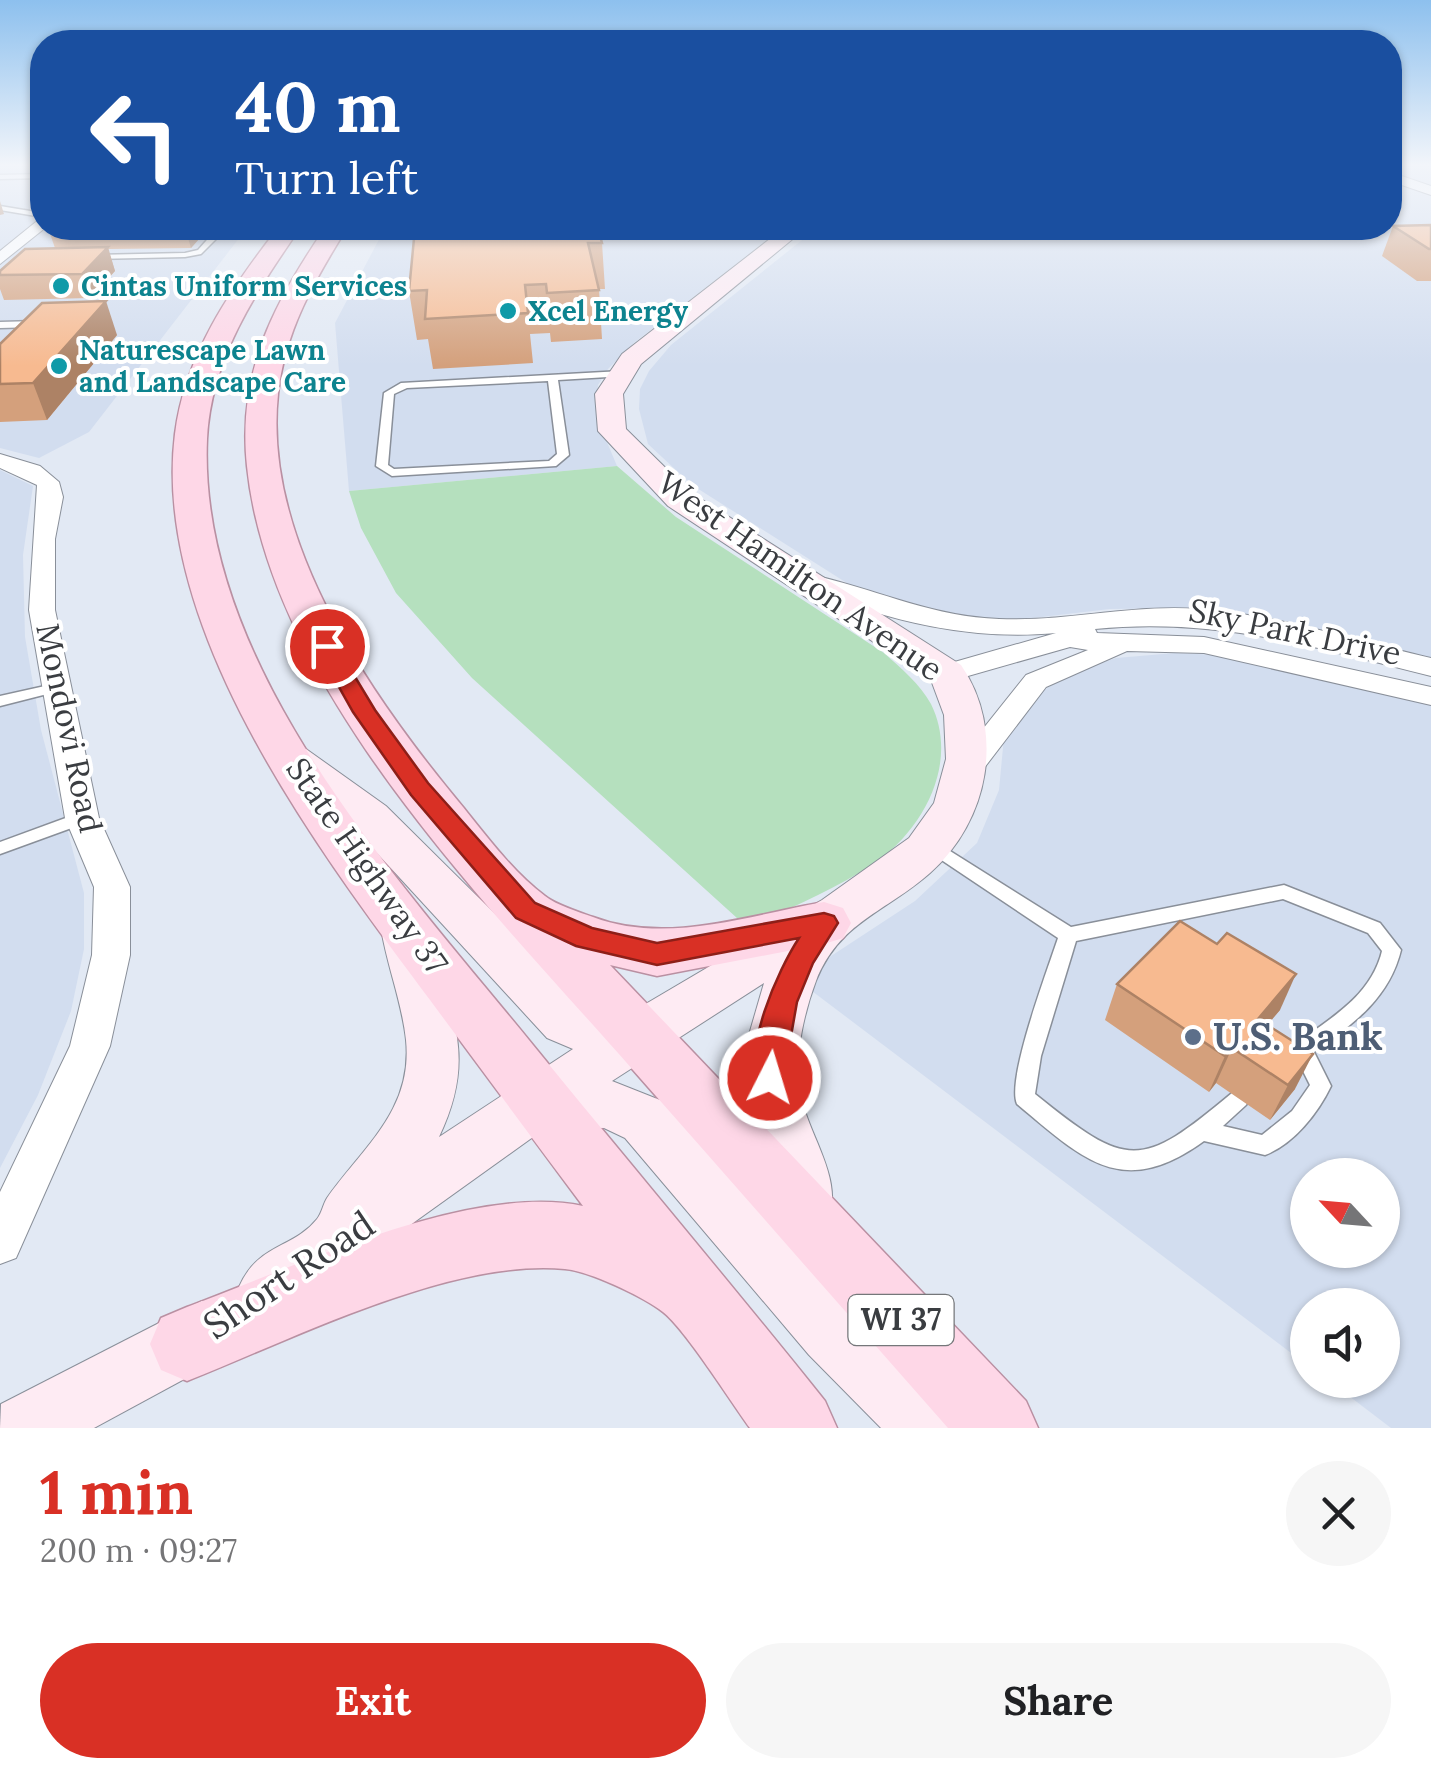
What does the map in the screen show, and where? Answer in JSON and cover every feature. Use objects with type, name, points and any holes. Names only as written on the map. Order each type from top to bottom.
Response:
[{"type":"main road","name":"State Highway 37","points":[[279,240],[238,295],[216,337],[198,395],[190,472],[203,552],[248,690],[405,928],[798,1428]]},
{"type":"main road","name":"WI 37","points":[[329,240],[284,315],[267,371],[261,421],[264,475],[297,584],[365,712],[419,789],[526,910],[999,1428]]},
{"type":"main road","points":[[526,910],[586,938],[657,954],[824,923]]},
{"type":"main road","points":[[187,1344],[452,1250],[533,1235],[566,1236],[598,1244],[692,1290]]},
{"type":"street","points":[[0,259],[27,233]]},
{"type":"street","points":[[622,374],[631,359],[781,240]]},
{"type":"street","name":"West Hamilton Avenue","points":[[541,1102],[639,1034],[824,923],[930,845],[948,818],[967,769],[968,726],[959,692],[947,673],[660,484],[612,430],[609,394],[622,374]]},
{"type":"street","name":"Mondovi Road","points":[[0,460],[32,470],[48,482],[42,610],[54,688],[82,818],[112,886],[111,954],[90,1046],[0,1242]]},
{"type":"street","name":"Sky Park Drive","points":[[813,582],[901,613],[962,624],[1028,627],[1197,617],[1431,667]]},
{"type":"street","name":"Sky Park Drive","points":[[947,673],[1067,641],[1114,621]]},
{"type":"street","name":"Sky Park Drive","points":[[1067,641],[1144,641],[1245,652],[1431,696]]},
{"type":"street","name":"Sky Park Drive","points":[[967,769],[1036,681],[1144,641]]},
{"type":"street","points":[[292,759],[370,817],[566,1023],[590,1034],[639,1034]]},
{"type":"street","points":[[804,1212],[800,1161],[772,1090],[771,1052],[791,979],[824,923]]},
{"type":"street","points":[[308,1262],[389,1168],[425,1103],[434,1068],[432,1041],[405,928]]},
{"type":"street","points":[[541,1102],[607,1104],[644,1120],[832,1332],[930,1428]]},
{"type":"street","name":"Short Road","points":[[25,1428],[187,1344],[541,1102]]},
{"type":"lane","points":[[74,258],[185,255],[200,252],[211,240]]},
{"type":"lane","points":[[0,259],[18,259]]},
{"type":"lane","points":[[0,325],[58,324]]},
{"type":"lane","points":[[552,376],[563,455],[552,464],[392,473],[382,466],[389,393],[405,385],[552,376],[622,374]]},
{"type":"lane","points":[[0,700],[54,688]]},
{"type":"lane","points":[[0,848],[82,818]]},
{"type":"lane","points":[[930,845],[1068,935],[1284,892],[1374,928],[1392,950],[1390,970],[1354,1013],[1271,1074]]},
{"type":"lane","points":[[1068,935],[1031,1056],[1024,1098],[1087,1151],[1120,1162],[1158,1158],[1203,1131],[1240,1099]]},
{"type":"lane","points":[[1203,1131],[1265,1145],[1299,1118],[1321,1086],[1302,1049]]},
{"type":"shaded area","points":[[0,233],[30,233],[30,240],[238,240],[89,432],[39,458],[0,448]]},
{"type":"shaded area","points":[[1402,233],[1431,233],[1431,658],[1282,622],[1196,608],[1110,609],[991,623],[946,617],[861,592],[692,485],[648,444],[639,409],[640,389],[649,371],[671,345],[802,240],[1402,240]]},
{"type":"shaded area","points":[[379,240],[767,240],[635,342],[608,369],[598,385],[596,416],[617,466],[349,491],[335,323]]},
{"type":"shaded area","points":[[0,470],[33,486],[23,555],[25,637],[41,730],[84,893],[84,949],[71,1011],[38,1095],[0,1168]]},
{"type":"shaded area","points":[[1175,653],[1218,655],[1431,705],[1431,1428],[1391,1428],[1352,1398],[1400,1398],[1400,1288],[1290,1288],[1290,1352],[796,979],[915,901],[977,843],[999,790],[1004,737],[1025,703],[1068,674],[1116,658]]},
{"type":"green space","points":[[617,466],[676,517],[884,653],[921,690],[939,726],[939,772],[932,794],[907,834],[857,874],[748,928],[472,678],[396,593],[361,528],[349,491]]},
{"type":"building","points":[[1403,233],[1431,233],[1429,249]]},
{"type":"building","points":[[414,240],[602,243],[588,243],[599,290],[547,293],[546,284],[525,285],[528,313],[425,319],[427,290],[409,291]]},
{"type":"building","points":[[108,247],[82,274],[0,275],[25,249]]},
{"type":"building","points":[[106,301],[33,383],[0,384],[0,344],[42,303]]},
{"type":"building","points":[[1180,921],[1217,944],[1227,933],[1296,974],[1258,1019],[1313,1054],[1288,1085],[1232,1048],[1225,1056],[1117,984]]},
{"type":"place","name":"Cintas Uniform Services","points":[[61,286]]},
{"type":"place","name":"Xcel Energy","points":[[508,311]]},
{"type":"place","name":"Naturescape Lawn and Landscape Care","points":[[59,366]]},
{"type":"place","name":"U.S. Bank","points":[[1193,1037]]},
{"type":"route","points":[[327,646],[365,712],[419,789],[526,910],[586,938],[657,954],[824,923],[801,959],[782,1002],[771,1052],[770,1078]]}]
